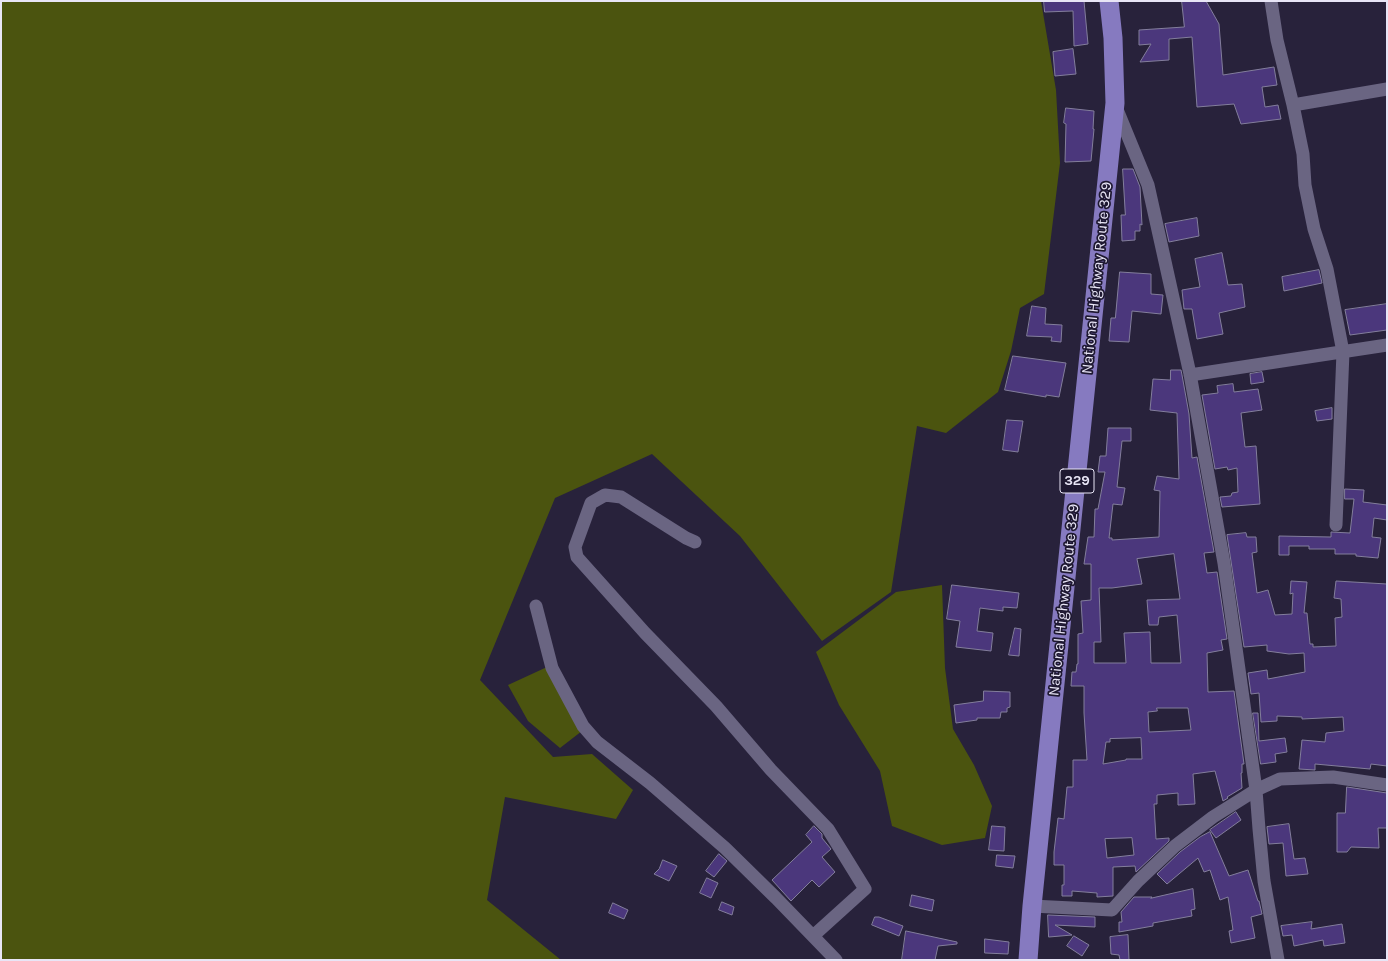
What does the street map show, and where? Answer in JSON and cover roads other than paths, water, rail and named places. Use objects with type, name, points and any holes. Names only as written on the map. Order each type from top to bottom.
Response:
[{"type":"highway","name":"National Highway Route 329","points":[[1028,960],[1032,906],[1115,103],[1113,38],[1109,1]]},
{"type":"street","points":[[1270,1],[1277,40],[1303,154],[1305,185],[1314,229],[1327,269],[1343,347],[1336,525]]},
{"type":"street","points":[[1293,105],[1387,89]]},
{"type":"street","points":[[1115,103],[1148,185],[1189,370],[1224,563],[1256,790],[1264,881],[1278,960]]},
{"type":"street","points":[[1189,370],[1343,347],[1387,345]]},
{"type":"street","points":[[695,542],[686,538],[621,497],[605,496],[591,503],[575,547],[577,557],[639,627],[716,706],[771,770],[828,829],[865,889],[813,936]]},
{"type":"street","points":[[536,606],[552,668],[583,726],[597,742],[650,783],[725,848],[836,960]]},
{"type":"street","points":[[1032,906],[1112,910],[1138,881],[1175,846],[1213,817],[1256,790],[1280,778],[1333,777],[1387,785]]}]
